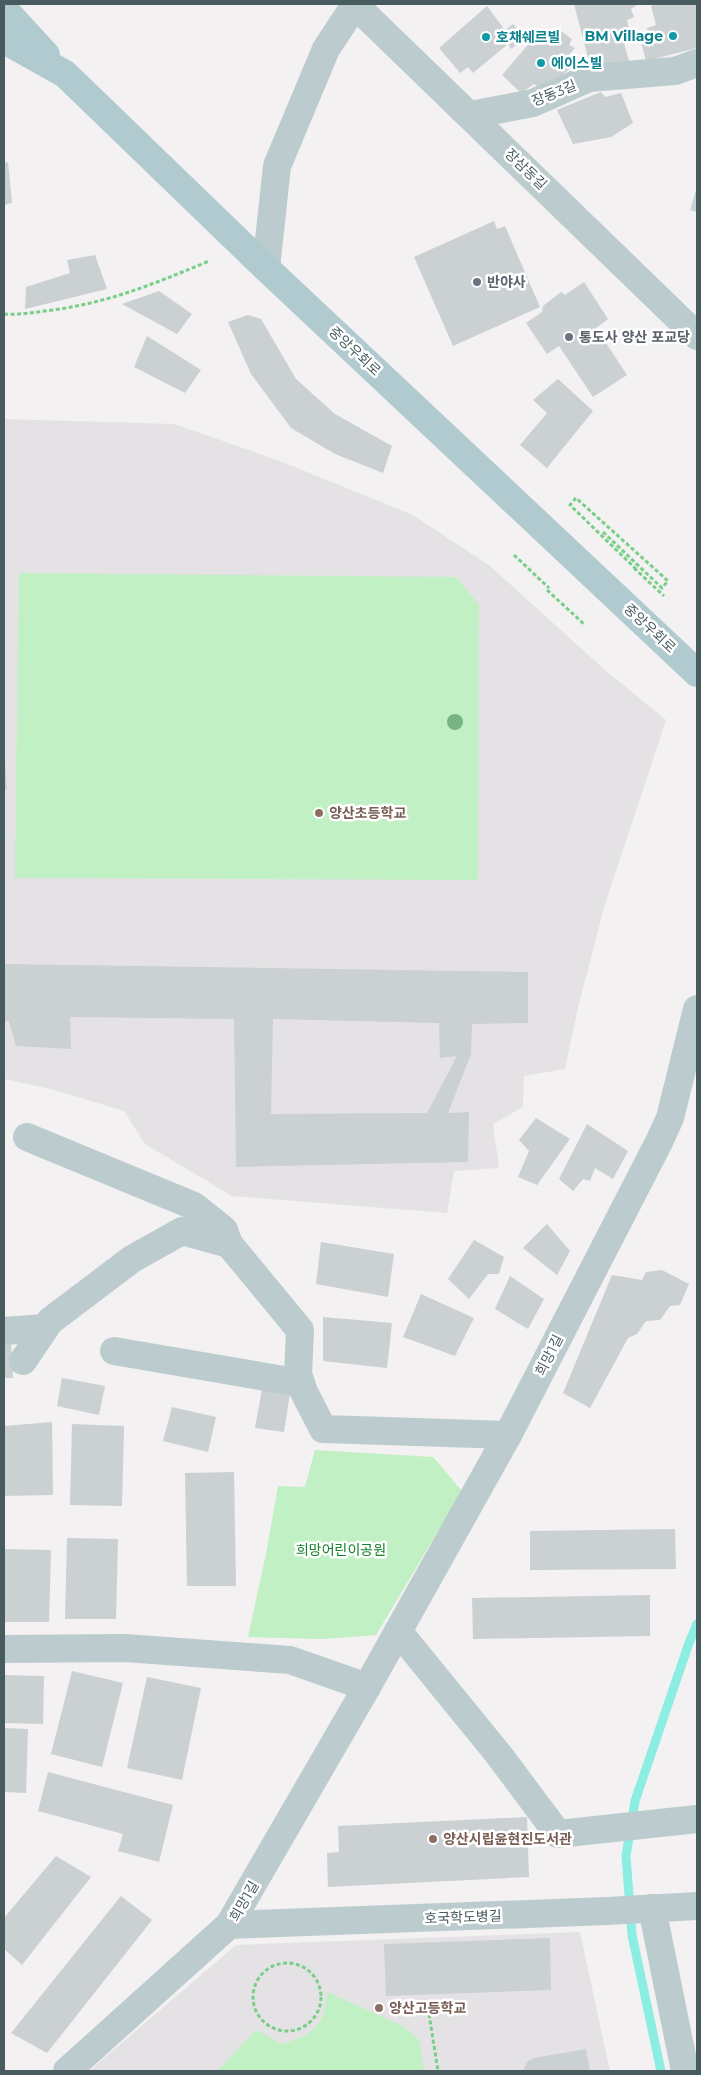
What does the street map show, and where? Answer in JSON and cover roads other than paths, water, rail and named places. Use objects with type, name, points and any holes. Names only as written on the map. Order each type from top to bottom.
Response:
[{"type":"main road","points":[[4,9],[65,74]]},
{"type":"main road","name":"중앙우회로","points":[[4,42],[8,42],[65,74],[266,268],[697,673]]},
{"type":"street","name":"장삼동길","points":[[354,4],[697,336]]},
{"type":"street","points":[[266,268],[277,166],[326,49],[354,4]]},
{"type":"street","name":"장동3길","points":[[470,115],[533,103],[590,78],[675,71],[697,63]]},
{"type":"street","name":"희망1길","points":[[67,2071],[229,1925],[367,1687],[508,1435],[659,1142],[670,1118],[697,1009]]},
{"type":"street","points":[[27,1137],[194,1206],[224,1230],[229,1244],[300,1330],[298,1374],[323,1429],[508,1435]]},
{"type":"street","points":[[23,1361],[50,1321],[132,1260],[182,1232],[229,1244]]},
{"type":"street","points":[[4,1331],[45,1328]]},
{"type":"street","points":[[114,1351],[301,1383]]},
{"type":"street","points":[[398,1631],[499,1755],[558,1834],[697,1819]]},
{"type":"street","points":[[4,1649],[126,1648],[290,1660],[367,1687]]},
{"type":"street","name":"호국학도병길","points":[[229,1925],[607,1912],[697,1906]]},
{"type":"street","points":[[650,1908],[684,2071]]},
{"type":"waterway","points":[[661,2071],[632,1935],[626,1856],[635,1801],[697,1624]]},
{"type":"place","name":"BM Village","points":[[673,36]]},
{"type":"place","name":"호채쉐르빌","points":[[486,37]]},
{"type":"place","name":"에이스빌","points":[[541,63]]},
{"type":"place","name":"반야사","points":[[477,282]]},
{"type":"place","name":"통도사 양산 포교당","points":[[569,337]]},
{"type":"place","name":"양산초등학교","points":[[319,813]]},
{"type":"place","name":"양산시립윤현진도서관","points":[[433,1839]]},
{"type":"place","name":"양산고등학교","points":[[379,2008]]},
{"type":"park label","name":"희망어린이공원","points":[[341,1550]]}]
